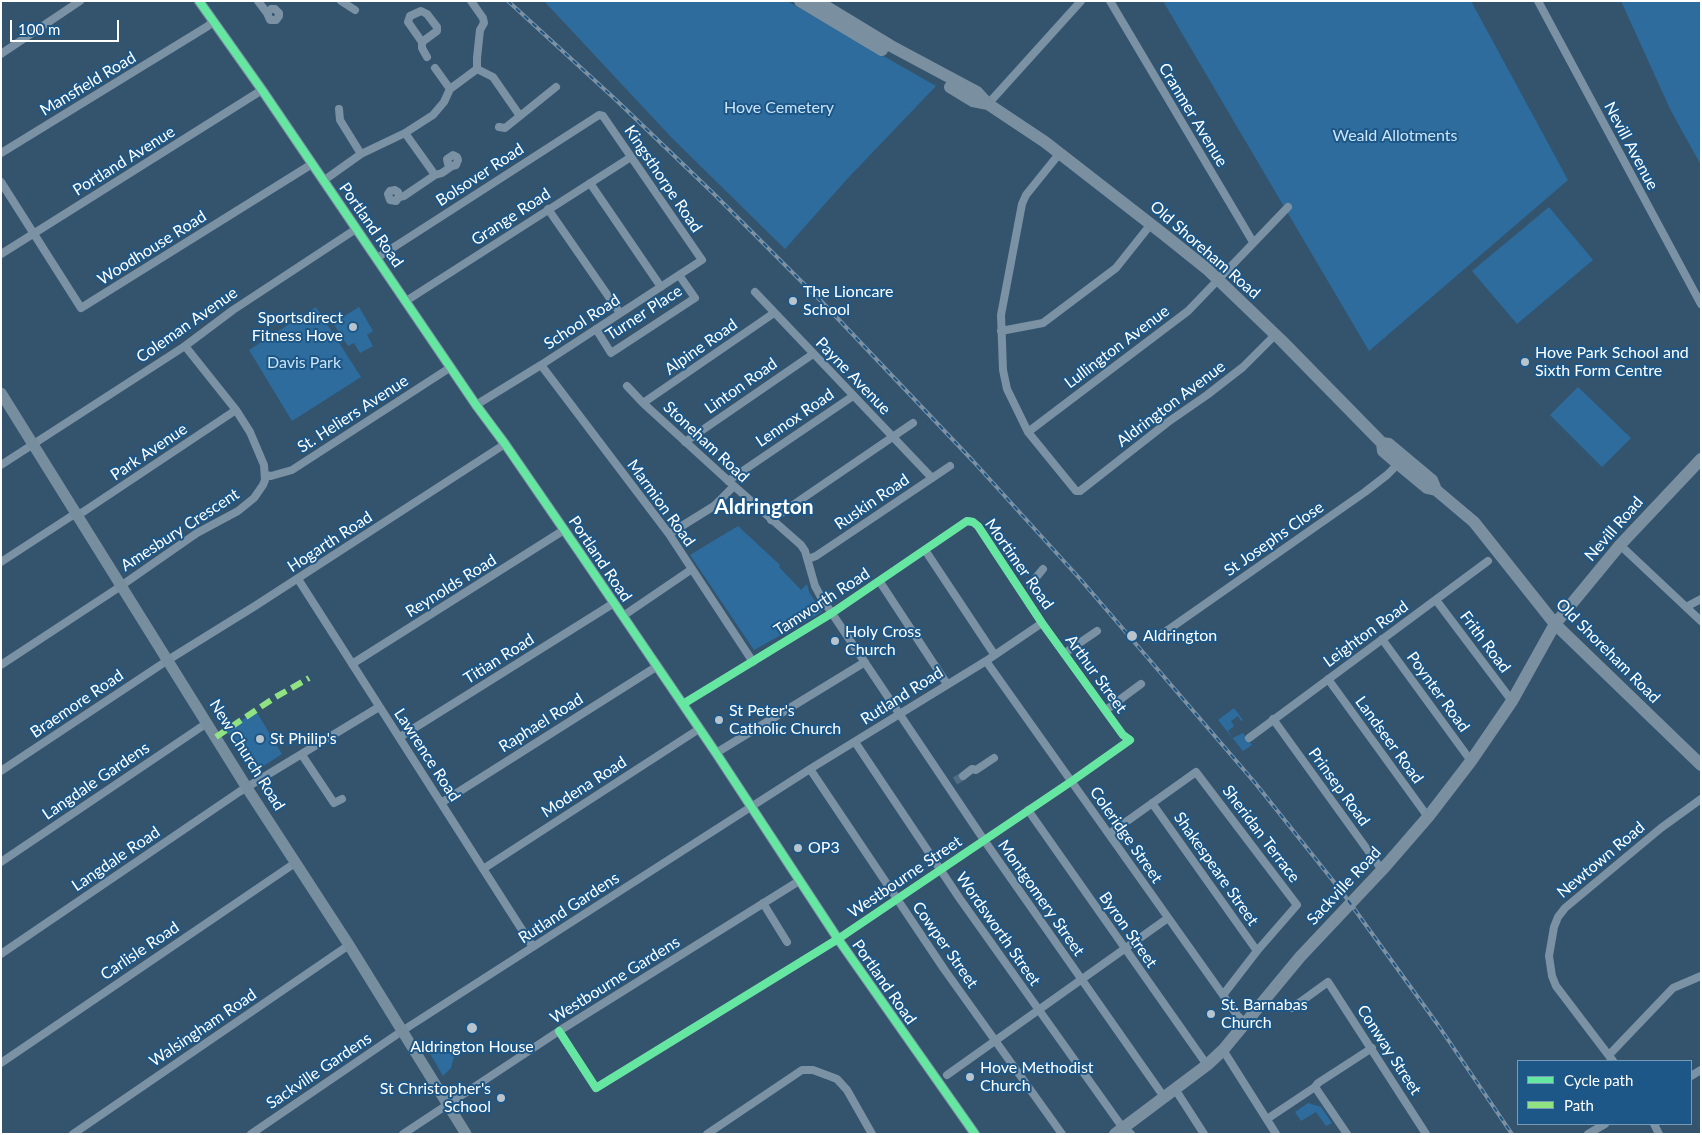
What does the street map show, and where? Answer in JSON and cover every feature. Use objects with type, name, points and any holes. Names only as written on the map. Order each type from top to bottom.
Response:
[{"type":"main road","name":"Old Shoreham Road","points":[[800,1],[973,101],[988,104]]},
{"type":"main road","name":"Old Shoreham Road","points":[[817,1],[891,46],[977,92],[988,104],[1045,142],[1151,224],[1218,279],[1382,443],[1383,451],[1401,461],[1426,488],[1436,490],[1474,522],[1555,624],[1701,766]]},
{"type":"main road","name":"New Church Road","points":[[1,394],[466,1134]]},
{"type":"main road","name":"Nevill Road","points":[[1555,624],[1620,545],[1701,459]]},
{"type":"main road","name":"Sackville Road","points":[[1123,1132],[1223,1050],[1300,957],[1382,870],[1428,817],[1471,761],[1512,701],[1555,624]]},
{"type":"street","points":[[1,54],[80,1]]},
{"type":"street","name":"Portland Road","points":[[199,1],[683,704],[838,939],[975,1134]]},
{"type":"street","points":[[258,1],[267,13]]},
{"type":"street","points":[[341,1],[355,10]]},
{"type":"street","points":[[323,181],[362,154],[405,133],[439,109],[448,96],[450,89],[477,69],[480,30],[484,23],[483,18],[471,1]]},
{"type":"street","points":[[988,104],[1080,1]]},
{"type":"street","name":"Cranmer Avenue","points":[[1110,1],[1253,242]]},
{"type":"street","name":"Nevill Avenue","points":[[1538,1],[1701,304]]},
{"type":"street","name":"Mansfield Road","points":[[1,154],[208,26],[213,21]]},
{"type":"street","points":[[422,42],[422,48],[427,57]]},
{"type":"street","points":[[435,68],[450,89]]},
{"type":"street","points":[[477,69],[493,76],[520,116]]},
{"type":"street","points":[[499,127],[505,128],[556,87]]},
{"type":"street","name":"Portland Avenue","points":[[1,254],[262,90]]},
{"type":"street","points":[[338,109],[340,120],[362,154]]},
{"type":"street","name":"Kingsthorpe Road","points":[[600,115],[603,116],[702,260]]},
{"type":"street","name":"Bolsover Road","points":[[377,258],[600,115]]},
{"type":"street","points":[[405,133],[435,176]]},
{"type":"street","points":[[1028,432],[1007,389],[1003,370],[1002,308],[1022,204],[1026,195],[1059,154]]},
{"type":"street","name":"Grange Road","points":[[406,301],[631,157]]},
{"type":"street","name":"Woodhouse Road","points":[[33,234],[81,308],[312,164]]},
{"type":"street","points":[[399,197],[404,196],[452,166]]},
{"type":"street","points":[[1,182],[33,234]]},
{"type":"street","points":[[590,183],[661,287]]},
{"type":"street","name":"Lullington Avenue","points":[[1028,432],[1188,311],[1288,207]]},
{"type":"street","points":[[548,209],[620,314]]},
{"type":"street","points":[[1001,331],[1043,323],[1116,268],[1151,224]]},
{"type":"street","name":"Coleman Avenue","points":[[1,465],[184,346],[233,310],[356,229]]},
{"type":"street","name":"School Road","points":[[476,405],[702,260]]},
{"type":"street","name":"Turner Place","points":[[596,329],[611,353],[695,298],[679,275]]},
{"type":"street","name":"Payne Avenue","points":[[755,292],[932,478]]},
{"type":"street","name":"Alpine Road","points":[[643,403],[774,313]]},
{"type":"street","name":"Aldrington Avenue","points":[[1028,432],[1076,491],[1080,491],[1168,422],[1243,367],[1276,335]]},
{"type":"street","points":[[184,346],[236,410],[257,445],[262,456],[266,475]]},
{"type":"street","name":"Linton Road","points":[[685,442],[813,354]]},
{"type":"street","name":"Marmion Road","points":[[541,365],[669,534],[753,662]]},
{"type":"street","name":"St. Heliers Avenue","points":[[266,475],[271,476],[292,470],[451,367]]},
{"type":"street","name":"Stoneham Road","points":[[627,386],[685,442],[801,545],[808,559],[815,586],[832,613]]},
{"type":"street","name":"Lennox Road","points":[[669,534],[714,506],[731,484],[734,476],[853,396]]},
{"type":"street","name":"Park Avenue","points":[[1,562],[70,517],[83,512],[236,410]]},
{"type":"street","points":[[771,520],[913,423]]},
{"type":"street","name":"Hogarth Road","points":[[168,660],[298,579],[505,444]]},
{"type":"street","name":"St Josephs Close","points":[[1155,639],[1357,498],[1387,475],[1401,461]]},
{"type":"street","name":"Ruskin Road","points":[[808,559],[816,556],[950,466]]},
{"type":"street","name":"Amesbury Crescent","points":[[1,665],[197,533],[243,508],[260,490],[266,475]]},
{"type":"street","name":"Tamworth Road","points":[[683,704],[832,613],[967,521],[973,522]]},
{"type":"street","name":"Mortimer Road","points":[[973,522],[978,526],[1023,587],[1042,623]]},
{"type":"street","name":"Reynolds Road","points":[[352,664],[564,530]]},
{"type":"street","points":[[1620,545],[1701,621]]},
{"type":"street","points":[[925,550],[994,654]]},
{"type":"street","name":"Leighton Road","points":[[1249,738],[1488,561]]},
{"type":"street","points":[[1034,580],[1043,569]]},
{"type":"street","points":[[623,616],[692,570]]},
{"type":"street","name":"Lawrence Road","points":[[298,579],[533,947]]},
{"type":"street","points":[[880,582],[947,684]]},
{"type":"street","points":[[1686,607],[1701,598]]},
{"type":"street","name":"Frith Road","points":[[1436,600],[1512,701]]},
{"type":"street","name":"Titian Road","points":[[400,737],[614,604]]},
{"type":"street","name":"Montgomery Street","points":[[832,613],[984,840],[1164,1097]]},
{"type":"street","name":"Rutland Road","points":[[751,808],[810,769],[986,661],[1042,623]]},
{"type":"street","name":"Arthur Street","points":[[1042,623],[1123,735],[1130,740]]},
{"type":"street","points":[[1065,653],[1097,630]]},
{"type":"street","name":"Poynter Road","points":[[1382,640],[1471,761]]},
{"type":"street","name":"Braemore Road","points":[[1,771],[168,660]]},
{"type":"street","name":"Coleridge Street","points":[[986,661],[1222,995],[1246,1024]]},
{"type":"street","points":[[716,753],[865,662]]},
{"type":"street","name":"Raphael Road","points":[[441,803],[656,666]]},
{"type":"street","name":"Landseer Road","points":[[1328,679],[1428,817]]},
{"type":"street","points":[[1106,710],[1141,684]]},
{"type":"street","name":"Langdale Road","points":[[1,954],[247,788],[379,707]]},
{"type":"street","name":"Prinsep Road","points":[[1273,720],[1382,870]]},
{"type":"street","name":"Langdale Gardens","points":[[1,862],[207,723]]},
{"type":"street","name":"Modena Road","points":[[484,869],[699,729]]},
{"type":"street","name":"Westbourne Street","points":[[559,1031],[596,1088],[838,939],[1130,740]]},
{"type":"street","name":"Wordsworth Street","points":[[855,742],[940,869],[1120,1124],[1123,1132]]},
{"type":"street","points":[[302,755],[334,803],[342,798]]},
{"type":"street","points":[[963,776],[972,769],[976,770],[994,758]]},
{"type":"street","name":"Cowper Street","points":[[810,769],[896,899],[1062,1134]]},
{"type":"street","name":"Sheridan Terrace","points":[[1109,834],[1196,772],[1297,905],[1222,995]]},
{"type":"street","points":[[947,786],[956,781]]},
{"type":"street","name":"Newtown Road","points":[[1611,1058],[1556,986],[1552,976],[1549,956],[1554,927],[1558,917],[1565,908],[1661,828],[1701,799]]},
{"type":"street","name":"Shakespeare Street","points":[[1152,803],[1257,951]]},
{"type":"street","name":"Rutland Gardens","points":[[402,1031],[751,808]]},
{"type":"street","name":"Byron Street","points":[[1028,810],[1207,1065]]},
{"type":"street","name":"Carlisle Road","points":[[1,1063],[295,863]]},
{"type":"street","name":"Westbourne Gardens","points":[[403,1134],[559,1031],[799,881]]},
{"type":"street","points":[[763,903],[787,942]]},
{"type":"street","points":[[947,1075],[1168,918]]},
{"type":"street","name":"Walsingham Road","points":[[73,1134],[349,945]]},
{"type":"street","points":[[1611,1058],[1618,1047],[1673,988],[1701,976]]},
{"type":"street","name":"Conway Street","points":[[1292,1008],[1328,982],[1426,1134]]},
{"type":"street","name":"Sackville Gardens","points":[[251,1134],[402,1031]]},
{"type":"street","points":[[1267,1119],[1372,1048]]},
{"type":"street","points":[[1223,1050],[1276,1134]]},
{"type":"street","points":[[707,1134],[802,1070],[813,1070],[837,1079],[847,1090],[872,1134]]},
{"type":"street","points":[[1175,1088],[1204,1134]]},
{"type":"street","points":[[1315,1088],[1347,1134]]},
{"type":"street","points":[[1588,1134],[1603,1125]]},
{"type":"green space","name":"Hove Cemetery","points":[[544,1],[787,1],[936,86],[848,178],[785,249],[671,137]]},
{"type":"green space","name":"Weald Allotments","points":[[1163,1],[1471,1],[1568,180],[1369,351]]},
{"type":"green space","points":[[1621,1],[1701,1],[1701,165],[1671,111]]},
{"type":"green space","points":[[1549,207],[1593,260],[1517,324],[1472,271]]},
{"type":"green space","name":"Davis Park","points":[[316,307],[361,377],[292,421],[249,350]]},
{"type":"green space","name":"Sportsdirect Fitness Hove","points":[[359,307],[373,331],[367,335],[373,346],[360,353],[354,343],[348,346],[333,323]]},
{"type":"green space","points":[[1578,387],[1631,438],[1602,467],[1550,415]]},
{"type":"green space","points":[[738,526],[780,565],[779,567],[801,590],[807,584],[809,592],[822,612],[754,650],[690,555]]},
{"type":"green space","points":[[1234,708],[1243,720],[1241,721],[1238,716],[1231,721],[1234,726],[1228,731],[1233,738],[1243,733],[1252,745],[1243,751],[1218,720]]},
{"type":"green space","points":[[256,711],[282,754],[254,772],[251,772],[226,730]]},
{"type":"green space","points":[[432,1041],[442,1043],[450,1048],[454,1057],[451,1068],[443,1076],[424,1043]]},
{"type":"green space","points":[[1308,1103],[1321,1107],[1332,1123],[1326,1126],[1316,1112],[1301,1121],[1295,1112]]},
{"type":"tunnel","points":[[1026,585],[1034,580]]},
{"type":"tunnel","points":[[955,781],[963,776]]},
{"type":"railway","points":[[508,1],[615,99],[823,303],[973,461],[1081,580],[1256,784],[1342,892],[1438,1025],[1512,1134]]},
{"type":"marked path","points":[[216,737],[274,698],[309,678]]},
{"type":"cycle path","points":[[199,1],[262,90],[476,405],[578,550],[716,753],[838,939],[975,1134]]},
{"type":"cycle path","points":[[559,1031],[596,1088],[838,939],[1130,740],[1123,735],[1042,623],[978,526],[973,522],[967,521],[832,613],[683,704]]},
{"type":"place","name":"The Lioncare School","points":[[793,301]]},
{"type":"place","name":"Sportsdirect Fitness Hove","points":[[353,327]]},
{"type":"place","name":"Hove Park School and Sixth Form Centre","points":[[1525,362]]},
{"type":"place","name":"Aldrington","points":[[1132,636]]},
{"type":"place","name":"Holy Cross Church","points":[[835,641]]},
{"type":"place","name":"St Peter's Catholic Church","points":[[719,720]]},
{"type":"place","name":"St Philip's","points":[[260,739]]},
{"type":"place","name":"OP3","points":[[798,848]]},
{"type":"place","name":"St. Barnabas Church","points":[[1211,1014]]},
{"type":"place","name":"Aldrington House","points":[[472,1028]]},
{"type":"place","name":"Hove Methodist Church","points":[[970,1077]]},
{"type":"place","name":"St Christopher's School","points":[[501,1098]]},
{"type":"district","name":"Aldrington","points":[[764,507]]}]
